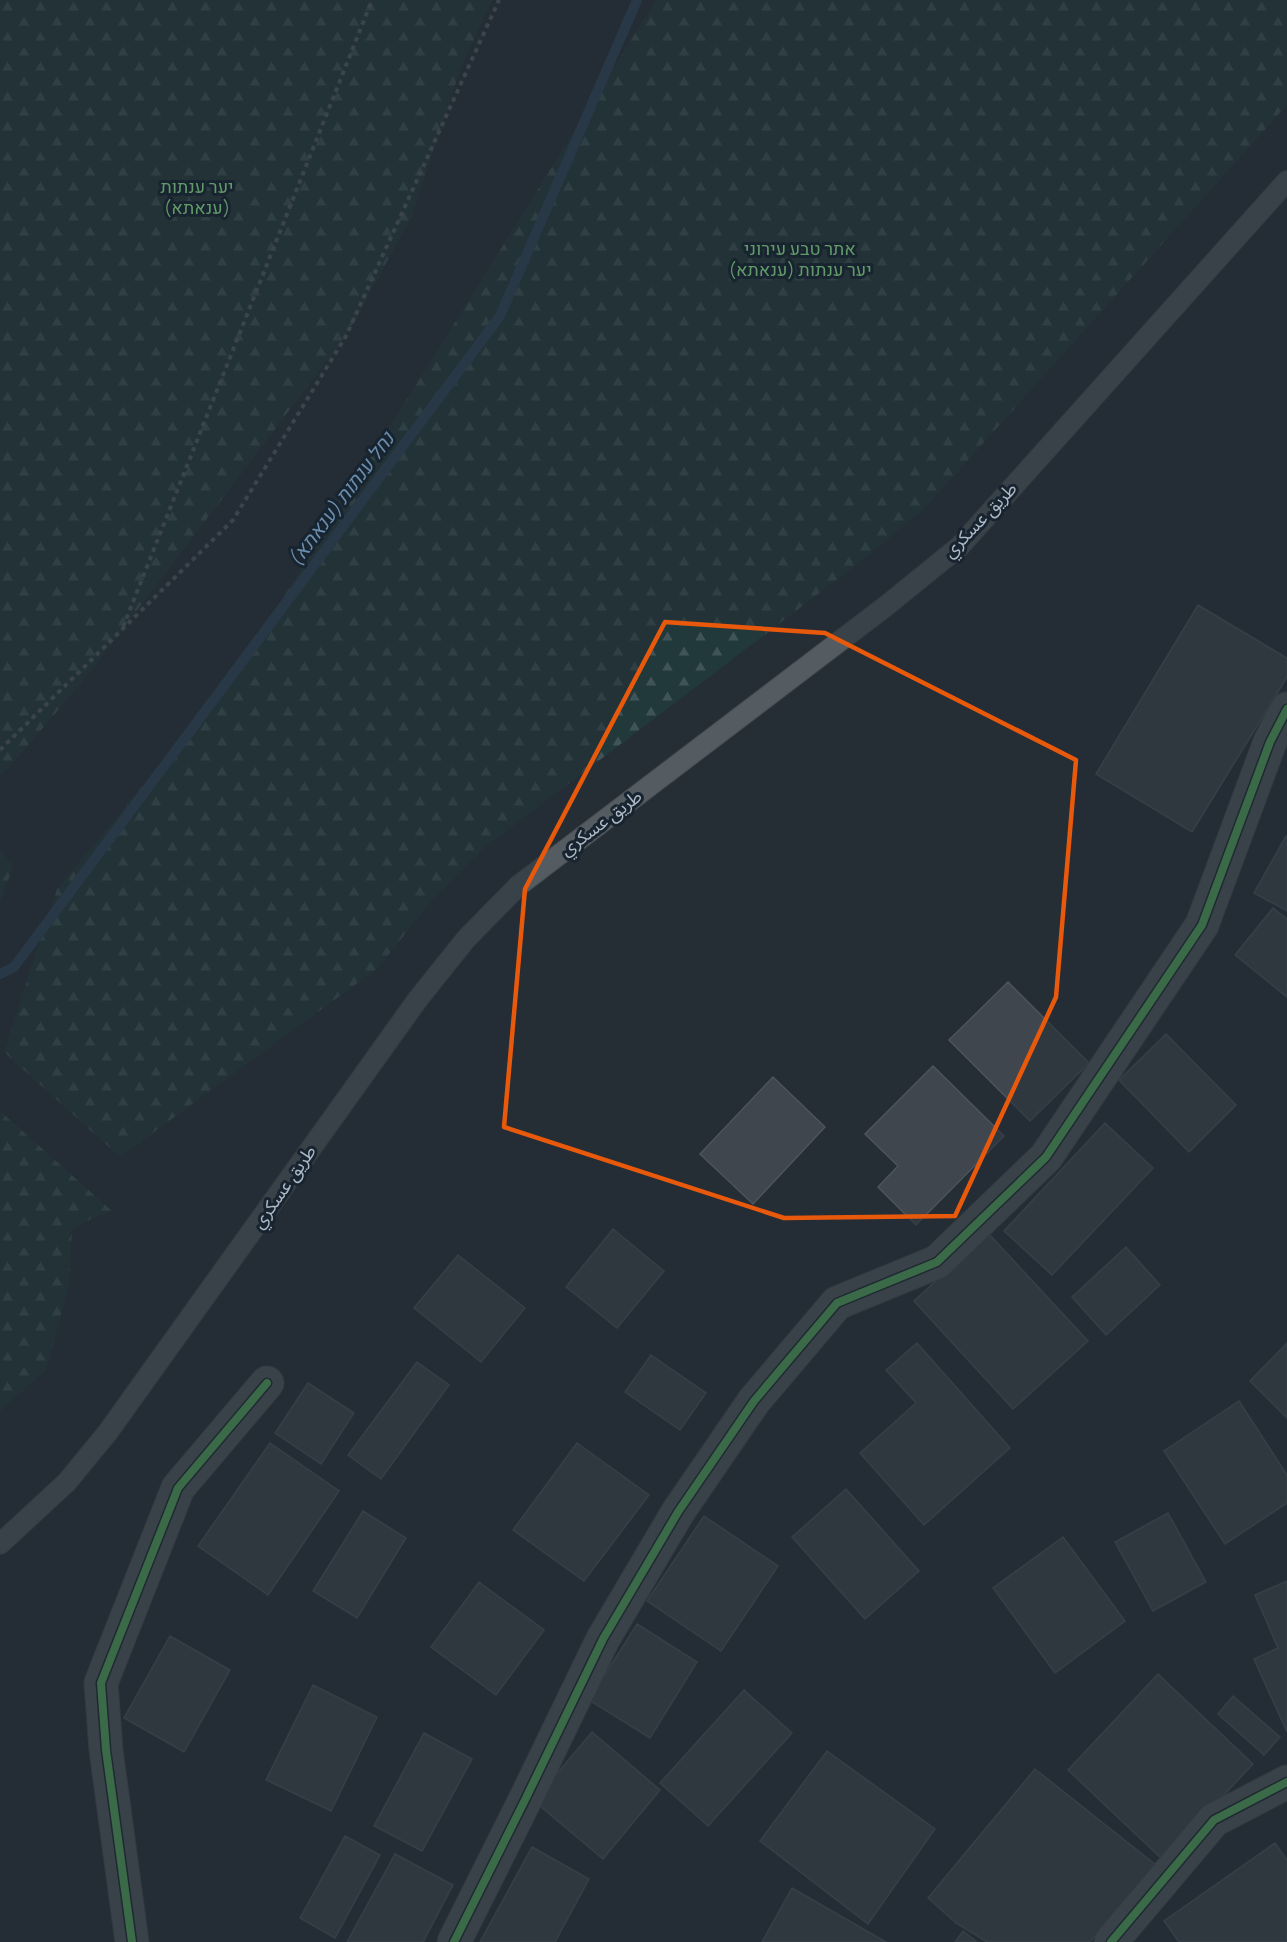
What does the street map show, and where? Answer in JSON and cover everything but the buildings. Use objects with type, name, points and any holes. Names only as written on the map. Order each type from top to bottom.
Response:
[{"type":"street","points":[[454,1942],[603,1639],[685,1502],[754,1401],[837,1303],[938,1262],[1046,1157],[1202,924],[1270,742],[1287,709]]},
{"type":"street","points":[[132,1942],[106,1750],[101,1683],[178,1488],[267,1383]]},
{"type":"street","points":[[1111,1942],[1214,1820],[1287,1782]]},
{"type":"lane","name":"طريق عسكري","points":[[0,1544],[67,1482],[108,1432],[418,999],[466,939],[518,886],[886,606],[960,546],[1287,181]]},
{"type":"path","points":[[122,630],[372,0]]},
{"type":"path","points":[[0,750],[233,520],[346,336],[498,0]]},
{"type":"highlighted area","points":[[665,622],[825,633],[1076,760],[1056,997],[955,1216],[784,1218],[504,1127],[525,889]]},
{"type":"green space","name":"יער ענתות (ענאתא)","points":[[0,0],[492,0],[460,70],[411,218],[346,336],[91,671],[20,755],[0,775]]},
{"type":"green space","name":"אתר טבע עירוני יער ענתות (ענאתא)","points":[[656,0],[1287,0],[1287,105],[924,509],[855,566],[484,848],[428,905],[378,968],[120,1157],[4,1052],[57,889],[237,672]]},
{"type":"green space","points":[[0,849],[13,866],[0,904]]},
{"type":"green space","points":[[0,1111],[112,1211],[72,1229],[69,1286],[46,1370],[0,1411]]},
{"type":"waterway","name":"נחל ענתות (ענאתא)","points":[[0,974],[14,967],[500,316],[637,0]]},
{"type":"cycle path","points":[[454,1942],[603,1639],[678,1512],[754,1401],[837,1303],[937,1262],[1046,1157],[1202,925],[1270,742],[1287,709]]},
{"type":"cycle path","points":[[132,1942],[106,1750],[101,1683],[178,1488],[267,1383]]},
{"type":"cycle path","points":[[1111,1942],[1214,1820],[1287,1782]]}]
